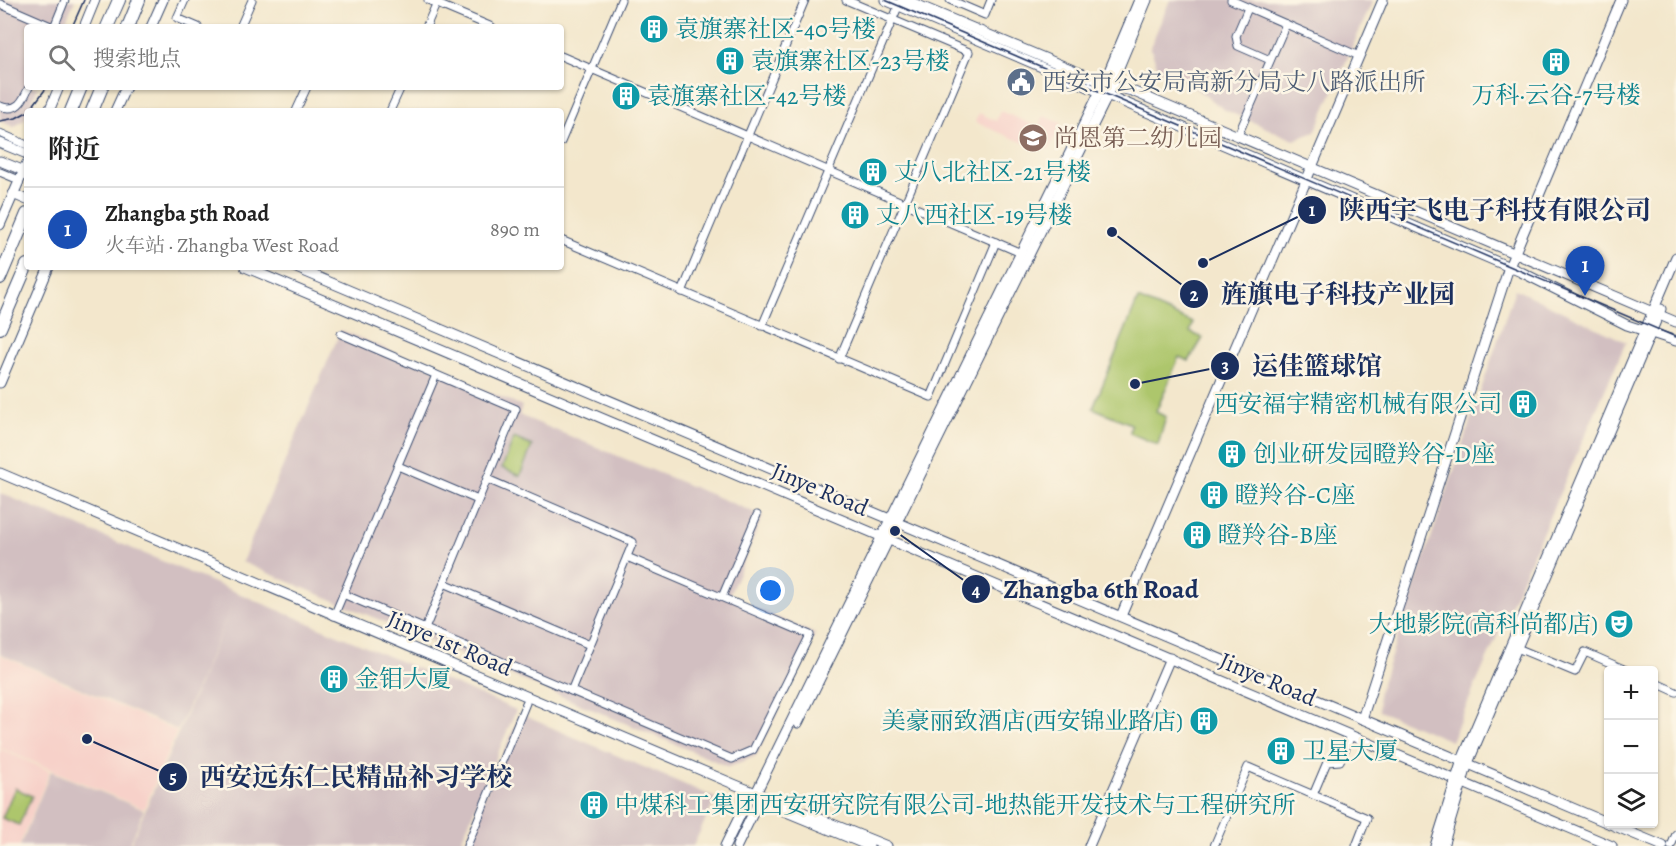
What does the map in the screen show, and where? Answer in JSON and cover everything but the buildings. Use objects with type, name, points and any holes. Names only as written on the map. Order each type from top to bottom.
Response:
[{"type":"highway","points":[[108,24],[118,0]]},
{"type":"highway","points":[[129,24],[139,0]]},
{"type":"highway","points":[[72,108],[80,90]]},
{"type":"highway","points":[[93,108],[101,90]]},
{"type":"highway","points":[[0,278],[24,221]]},
{"type":"highway","points":[[0,328],[25,270]]},
{"type":"main road","points":[[85,24],[95,0]]},
{"type":"main road","points":[[152,24],[163,0]]},
{"type":"main road","points":[[885,0],[902,2],[1105,89],[1306,181],[1509,267],[1576,301],[1648,332],[1676,341]]},
{"type":"main road","points":[[736,846],[756,797],[886,538],[892,521],[1021,253],[1105,89],[1139,0]]},
{"type":"main road","points":[[892,521],[1147,0]]},
{"type":"main road","points":[[1121,616],[1383,0]]},
{"type":"main road","points":[[1362,718],[1509,267],[1621,0]]},
{"type":"main road","points":[[1105,89],[1132,91],[1676,322]]},
{"type":"main road","points":[[50,108],[58,90]]},
{"type":"main road","points":[[116,108],[125,90]]},
{"type":"main road","points":[[0,143],[24,153]]},
{"type":"main road","points":[[0,161],[24,168]]},
{"type":"main road","points":[[0,225],[24,172]]},
{"type":"main road","points":[[13,194],[24,199]]},
{"type":"main road","points":[[1465,762],[1518,648],[1648,332],[1676,257]]},
{"type":"main road","points":[[0,383],[48,270]]},
{"type":"main road","name":"Jinye Road","points":[[253,270],[1612,846]]},
{"type":"main road","name":"Jinye Road","points":[[301,270],[1604,821]]},
{"type":"main road","points":[[1655,314],[1676,273]]},
{"type":"main road","points":[[1436,846],[1465,762],[1648,332]]},
{"type":"main road","name":"Jinye 1st Road","points":[[0,473],[869,846]]},
{"type":"main road","name":"Jinye 1st Road","points":[[0,480],[526,703],[756,797],[887,846]]},
{"type":"main road","points":[[1089,846],[1170,658]]},
{"type":"main road","points":[[1443,846],[1459,781]]},
{"type":"main road","points":[[725,846],[756,797]]},
{"type":"main road","name":"Jinye Road","points":[[1621,828],[1663,846]]},
{"type":"street","points":[[54,24],[65,0]]},
{"type":"street","points":[[185,0],[177,18],[191,24]]},
{"type":"street","points":[[241,24],[252,0]]},
{"type":"street","points":[[428,0],[485,24]]},
{"type":"street","points":[[564,135],[621,0]]},
{"type":"street","points":[[682,292],[805,0]]},
{"type":"street","points":[[838,359],[969,52],[846,0]]},
{"type":"street","points":[[950,0],[985,15],[991,0]]},
{"type":"street","points":[[1231,0],[1359,56]]},
{"type":"street","points":[[427,24],[437,2]]},
{"type":"street","points":[[762,326],[892,20],[902,2]]},
{"type":"street","points":[[0,5],[46,24]]},
{"type":"street","points":[[1248,8],[1236,36],[1238,46],[1270,60]]},
{"type":"street","points":[[1239,133],[1286,24]]},
{"type":"street","points":[[564,57],[1021,253]]},
{"type":"street","points":[[0,106],[12,109],[18,106],[27,90]]},
{"type":"street","points":[[297,108],[306,90]]},
{"type":"street","points":[[391,108],[399,90]]},
{"type":"street","points":[[0,133],[24,144]]},
{"type":"street","points":[[0,172],[19,180]]},
{"type":"street","points":[[564,241],[931,398],[996,242]]},
{"type":"street","points":[[341,334],[516,409],[424,629]]},
{"type":"street","points":[[334,616],[436,375]]},
{"type":"street","points":[[398,466],[478,500]]},
{"type":"street","points":[[487,479],[633,542],[571,691]]},
{"type":"street","points":[[722,597],[757,515]]},
{"type":"street","points":[[343,594],[732,759],[753,750],[810,635],[627,557]]},
{"type":"street","points":[[444,583],[590,645]]},
{"type":"street","points":[[1518,648],[1575,672],[1585,652],[1617,666]]},
{"type":"street","points":[[1658,684],[1676,692]]},
{"type":"street","points":[[467,846],[526,703]]},
{"type":"street","points":[[1313,795],[1327,762],[1340,761],[1351,736]]},
{"type":"street","points":[[1214,846],[1248,767],[1367,818],[1356,846]]},
{"type":"street","points":[[1671,846],[1676,834]]},
{"type":"shaded area","points":[[0,0],[75,0],[64,24],[24,24],[24,90],[37,90],[29,108],[24,108],[24,120],[14,127],[0,121]]},
{"type":"shaded area","points":[[1170,0],[1373,0],[1315,132],[1294,140],[1225,110],[1189,84],[1159,71],[1150,47]]},
{"type":"shaded area","name":"尚恩第二幼儿园","points":[[1000,111],[1038,127],[1043,116],[1061,123],[1050,149],[1036,148],[975,122],[979,113],[996,121]]},
{"type":"shaded area","points":[[1515,289],[1626,342],[1451,741],[1379,711],[1378,695]]},
{"type":"shaded area","points":[[341,330],[522,406],[519,415],[763,516],[729,596],[815,634],[756,756],[729,767],[242,562]]},
{"type":"shaded area","points":[[0,493],[516,710],[459,846],[130,846],[237,594],[178,730],[0,654]]},
{"type":"shaded area","points":[[0,655],[177,731],[144,809],[0,748]]},
{"type":"shaded area","points":[[520,714],[716,798],[693,846],[463,846]]},
{"type":"shaded area","points":[[0,749],[50,771],[19,846],[0,846]]},
{"type":"shaded area","points":[[51,771],[144,810],[129,846],[20,846]]},
{"type":"green space","points":[[1138,299],[1193,323],[1190,332],[1203,338],[1189,361],[1179,357],[1156,412],[1166,417],[1158,445],[1130,433],[1131,424],[1093,408]]},
{"type":"green space","points":[[514,438],[532,446],[520,476],[502,468]]},
{"type":"green space","points":[[15,788],[32,796],[19,825],[2,818]]},
{"type":"tram line","points":[[73,24],[84,0]]},
{"type":"tram line","points":[[885,0],[1676,337]]},
{"type":"tram line","points":[[31,108],[45,90]]},
{"type":"tram line","points":[[0,121],[16,118],[24,114]]},
{"type":"place","name":"袁旗寨社区-40号楼","points":[[654,29]]},
{"type":"place","name":"袁旗寨社区-23号楼","points":[[730,61]]},
{"type":"place","name":"万科·云谷-7号楼","points":[[1556,62]]},
{"type":"place","name":"西安市公安局高新分局丈八路派出所","points":[[1021,82]]},
{"type":"place","name":"袁旗寨社区-42号楼","points":[[626,96]]},
{"type":"place","name":"尚恩第二幼儿园","points":[[1033,138]]},
{"type":"place","name":"丈八北社区-21号楼","points":[[873,172]]},
{"type":"place","name":"丈八西社区-19号楼","points":[[855,215]]},
{"type":"place","name":"旌旗电子科技产业园","points":[[1112,232]]},
{"type":"place","name":"陕西宇飞电子科技有限公司","points":[[1203,263]]},
{"type":"place","name":"Zhangba 5th Road","points":[[1585,296]]},
{"type":"place","name":"运佳篮球馆","points":[[1135,384]]},
{"type":"place","name":"西安福宇精密机械有限公司","points":[[1523,404]]},
{"type":"place","name":"创业研发园瞪羚谷-D座","points":[[1232,454]]},
{"type":"place","name":"瞪羚谷-C座","points":[[1214,495]]},
{"type":"place","name":"Zhangba 6th Road","points":[[895,531]]},
{"type":"place","name":"瞪羚谷-B座","points":[[1197,535]]},
{"type":"place","name":"大地影院(高科尚都店)","points":[[1619,624]]},
{"type":"place","name":"金钼大厦","points":[[334,679]]},
{"type":"place","name":"美豪丽致酒店(西安锦业路店)","points":[[1204,721]]},
{"type":"place","name":"西安远东仁民精品补习学校","points":[[87,739]]},
{"type":"place","name":"卫星大厦","points":[[1281,751]]},
{"type":"place","name":"中煤科工集团西安研究院有限公司-地热能开发技术与工程研究所","points":[[594,805]]}]
